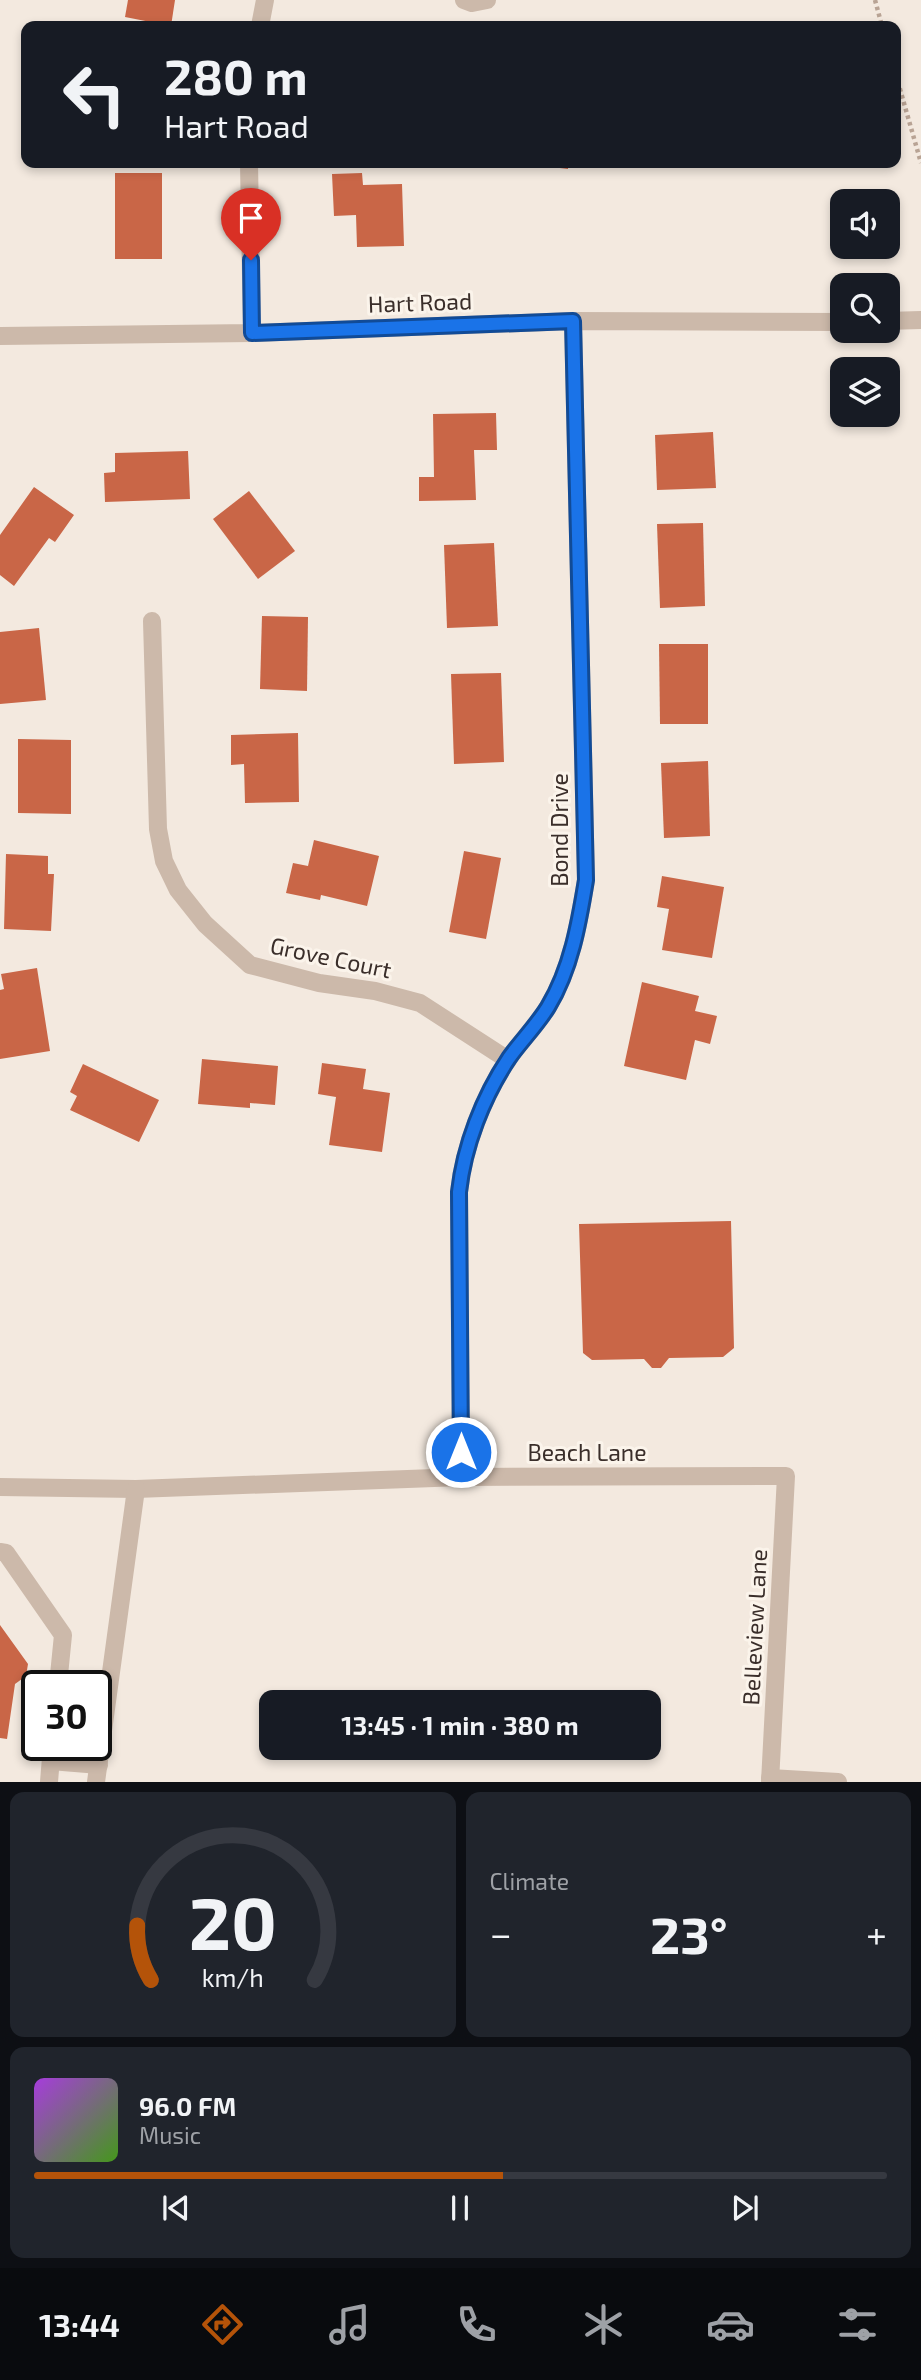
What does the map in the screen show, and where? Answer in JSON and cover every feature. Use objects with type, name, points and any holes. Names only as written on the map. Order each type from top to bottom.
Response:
[{"type":"street","points":[[261,21],[265,0]]},
{"type":"street","points":[[464,0],[472,3],[487,0]]},
{"type":"street","points":[[249,168],[252,333]]},
{"type":"street","points":[[900,321],[921,320]]},
{"type":"street","name":"Hart Road","points":[[0,336],[252,333],[573,321],[830,322]]},
{"type":"street","name":"Bond Drive","points":[[461,1477],[459,1192],[462,1167],[471,1134],[508,1060],[548,1007],[565,971],[579,926],[586,880],[573,321]]},
{"type":"street","name":"Grove Court","points":[[152,621],[158,828],[164,861],[178,890],[205,924],[250,965],[319,983],[375,991],[421,1003],[508,1060]]},
{"type":"street","name":"Beach Lane","points":[[0,1487],[136,1489],[461,1477],[786,1476]]},
{"type":"street","name":"Belleview Lane","points":[[770,1780],[786,1476]]},
{"type":"street","points":[[70,1761],[98,1773],[136,1489]]},
{"type":"street","points":[[0,1552],[6,1553],[63,1635],[60,1670]]},
{"type":"street","points":[[49,1782],[51,1761]]},
{"type":"street","points":[[770,1780],[838,1782]]},
{"type":"path","points":[[875,0],[881,21]]},
{"type":"path","points":[[901,93],[921,163]]},
{"type":"building","points":[[128,0],[175,0],[172,21],[145,21],[125,17]]},
{"type":"building","points":[[115,173],[162,173],[162,259],[115,259]]},
{"type":"building","points":[[362,173],[363,185],[402,184],[404,246],[357,247],[356,215],[334,216],[332,174]]},
{"type":"building","points":[[496,413],[497,450],[474,450],[476,500],[419,501],[419,477],[434,477],[433,414]]},
{"type":"building","points":[[713,432],[716,488],[657,490],[655,435]]},
{"type":"building","points":[[188,451],[190,499],[105,502],[104,473],[115,472],[115,453]]},
{"type":"building","points":[[34,487],[74,515],[55,542],[49,538],[14,586],[0,575],[0,535]]},
{"type":"building","points":[[249,491],[295,551],[258,579],[213,519]]},
{"type":"building","points":[[703,523],[705,606],[660,608],[657,524]]},
{"type":"building","points":[[494,543],[498,626],[447,628],[444,545]]},
{"type":"building","points":[[262,616],[308,617],[307,691],[260,689]]},
{"type":"building","points":[[39,628],[46,700],[0,704],[0,632]]},
{"type":"building","points":[[659,644],[708,644],[708,724],[660,724]]},
{"type":"building","points":[[501,673],[504,762],[454,764],[451,674]]},
{"type":"building","points":[[298,733],[299,802],[245,803],[244,764],[231,765],[231,735]]},
{"type":"building","points":[[18,739],[71,740],[71,814],[18,813]]},
{"type":"building","points":[[708,761],[710,836],[664,838],[661,763]]},
{"type":"building","points":[[314,840],[379,856],[367,906],[321,895],[320,900],[286,893],[293,863],[308,866]]},
{"type":"building","points":[[464,851],[501,858],[486,939],[449,932]]},
{"type":"building","points":[[6,854],[48,856],[48,874],[54,874],[51,931],[4,929]]},
{"type":"building","points":[[662,876],[724,887],[712,958],[662,950],[669,909],[657,907]]},
{"type":"building","points":[[37,968],[50,1051],[0,1059],[0,990],[4,989],[1,974]]},
{"type":"building","points":[[642,982],[699,996],[695,1011],[717,1016],[710,1044],[695,1040],[686,1080],[624,1066]]},
{"type":"building","points":[[202,1059],[278,1066],[275,1105],[250,1103],[250,1108],[198,1104]]},
{"type":"building","points":[[322,1063],[366,1069],[363,1089],[390,1093],[382,1152],[329,1145],[336,1097],[318,1094]]},
{"type":"building","points":[[83,1064],[159,1100],[139,1142],[70,1110],[77,1096],[70,1092]]},
{"type":"building","points":[[731,1221],[734,1348],[723,1357],[669,1358],[661,1368],[652,1368],[644,1359],[592,1360],[583,1353],[579,1224]]},
{"type":"building","points":[[0,1625],[28,1664],[27,1670],[21,1670],[21,1680],[15,1684],[7,1739],[0,1738]]},
{"type":"route","points":[[251,260],[252,333],[573,321],[586,880],[579,926],[565,971],[548,1007],[508,1060],[471,1134],[462,1167],[459,1192],[461,1452]]}]
